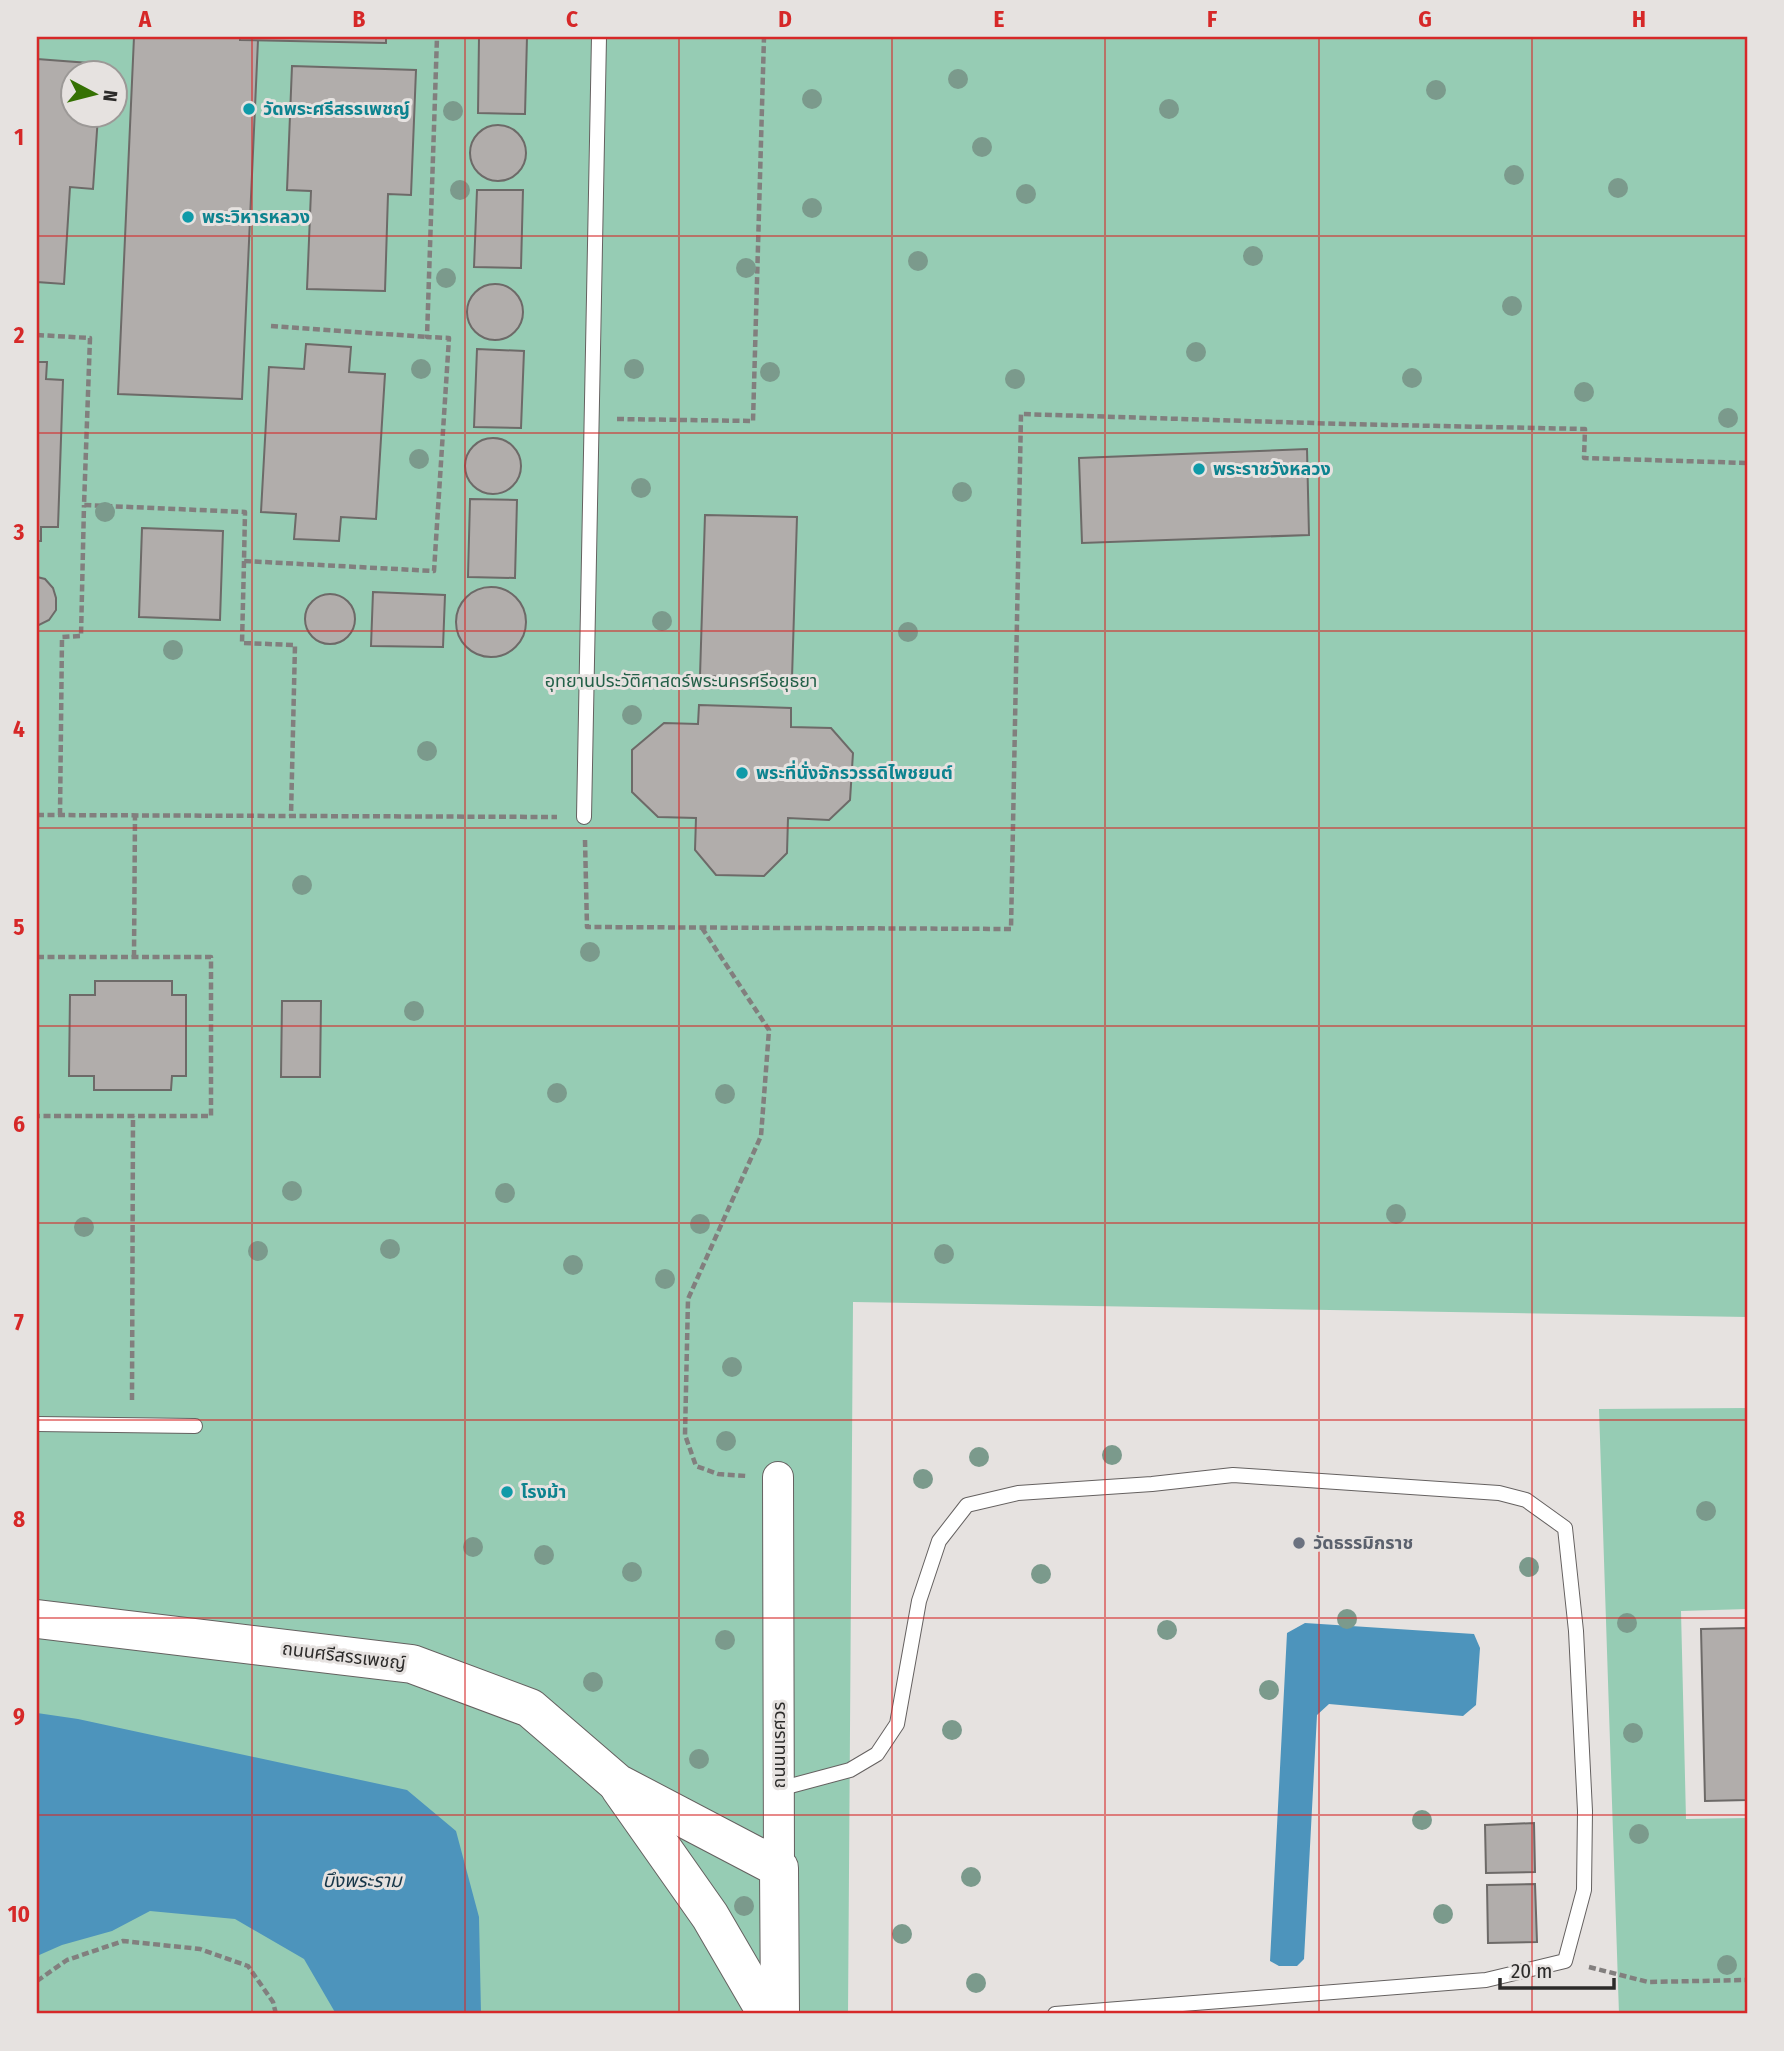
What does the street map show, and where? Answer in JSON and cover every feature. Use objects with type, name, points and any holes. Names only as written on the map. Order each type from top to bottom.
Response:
[{"type":"street","name":"ถนนนเรศวร","points":[[778,1476],[780,2014]]},
{"type":"street","name":"ถนนศรีสรรเพชญ์","points":[[37,1619],[412,1664],[530,1708],[617,1783],[779,1868]]},
{"type":"street","name":"ถนนศรีสรรเพชญ์","points":[[617,1783],[710,1916],[767,2014]]},
{"type":"lane","points":[[584,817],[599,37]]},
{"type":"lane","points":[[37,1424],[195,1426]]},
{"type":"lane","points":[[779,1789],[850,1770],[877,1754],[898,1724],[919,1601],[939,1541],[967,1505],[1018,1493],[1152,1484],[1233,1475],[1499,1493],[1526,1500],[1565,1528],[1576,1631],[1585,1811],[1584,1891],[1565,1961],[1486,1980],[1055,2014]]},
{"type":"path","points":[[427,337],[437,37]]},
{"type":"path","points":[[592,418],[753,421],[764,37]]},
{"type":"path","points":[[244,561],[434,570],[449,338],[271,326]]},
{"type":"path","points":[[37,335],[90,338],[81,636],[62,637],[60,815]]},
{"type":"path","points":[[37,815],[584,817],[587,927],[1012,929],[1021,414],[1585,429],[1584,458],[1747,463]]},
{"type":"path","points":[[84,505],[245,512],[242,643],[295,645],[291,816]]},
{"type":"path","points":[[134,957],[135,815]]},
{"type":"path","points":[[701,928],[769,1030],[761,1136],[688,1298],[685,1435],[696,1466],[718,1474],[778,1476]]},
{"type":"path","points":[[37,957],[211,957],[211,1116],[37,1116]]},
{"type":"path","points":[[132,1425],[133,1116]]},
{"type":"path","points":[[37,1981],[68,1960],[123,1941],[201,1949],[248,1966],[273,2002],[276,2014]]},
{"type":"path","points":[[1565,1961],[1648,1982],[1747,1980]]},
{"type":"green space","name":"อุทยานประวัติศาสตร์พระนครศรีอยุธยา","points":[[37,37],[1747,37],[1747,1317],[853,1302],[848,2014],[37,2014]]},
{"type":"green space","points":[[1747,1408],[1747,1609],[1681,1611],[1686,1819],[1747,1818],[1747,2014],[1619,2014],[1599,1409]]},
{"type":"water","points":[[1305,1623],[1474,1634],[1480,1648],[1476,1705],[1463,1716],[1329,1704],[1317,1715],[1304,1959],[1297,1966],[1279,1966],[1270,1961],[1287,1633]]},
{"type":"water","name":"บึงพระราม","points":[[37,1713],[78,1719],[407,1790],[456,1831],[479,1917],[481,2014],[336,2014],[304,1959],[235,1919],[150,1911],[112,1931],[62,1945],[37,1956]]},
{"type":"building","name":"พระวิหารหลวง","points":[[134,37],[240,37],[240,40],[258,40],[242,399],[118,394]]},
{"type":"building","points":[[240,37],[386,37],[386,43],[240,40]]},
{"type":"building","points":[[479,37],[527,37],[525,114],[478,113]]},
{"type":"building","points":[[37,59],[60,61],[60,130],[97,130],[93,189],[70,187],[64,284],[37,282]]},
{"type":"building","points":[[292,66],[416,70],[411,195],[388,194],[385,291],[307,289],[311,191],[287,190]]},
{"type":"building","points":[[498,125],[509,127],[518,133],[524,142],[524,164],[518,173],[509,179],[498,181],[487,179],[478,173],[472,164],[470,153],[472,142],[478,133],[487,127]]},
{"type":"building","points":[[477,190],[523,190],[521,268],[474,267]]},
{"type":"building","points":[[495,284],[506,286],[515,292],[521,301],[521,323],[515,332],[506,338],[495,340],[484,338],[475,332],[469,323],[467,312],[469,301],[475,292],[484,286]]},
{"type":"building","points":[[306,344],[351,347],[349,372],[385,374],[376,519],[341,517],[339,541],[294,539],[296,514],[261,512],[269,367],[304,369]]},
{"type":"building","points":[[477,349],[524,351],[521,428],[474,427]]},
{"type":"building","points":[[37,362],[47,362],[46,379],[63,380],[58,527],[41,527],[41,541],[37,541]]},
{"type":"building","points":[[493,438],[504,440],[513,446],[519,455],[519,477],[513,486],[504,492],[493,494],[482,492],[473,486],[467,477],[465,466],[467,455],[473,446],[482,440]]},
{"type":"building","points":[[1307,449],[1309,535],[1082,543],[1079,458]]},
{"type":"building","points":[[470,499],[517,500],[515,578],[468,577]]},
{"type":"building","points":[[705,515],[797,517],[792,678],[700,676]]},
{"type":"building","points":[[142,528],[223,531],[220,620],[139,617]]},
{"type":"building","points":[[37,577],[45,579],[53,588],[56,610],[49,620],[37,626]]},
{"type":"building","points":[[491,587],[516,597],[526,622],[516,647],[491,657],[466,647],[456,622],[466,597]]},
{"type":"building","points":[[373,592],[445,595],[443,647],[371,646]]},
{"type":"building","points":[[330,594],[348,601],[355,619],[348,637],[330,644],[312,637],[305,619],[312,601]]},
{"type":"building","name":"พระที่นั่งจักรวรรดิไพชยนต์","points":[[699,705],[791,708],[791,727],[831,728],[853,753],[850,800],[829,820],[788,818],[787,853],[764,876],[716,875],[695,850],[696,818],[658,817],[632,792],[632,750],[664,723],[698,724]]},
{"type":"building","points":[[95,981],[172,981],[172,995],[186,995],[186,1076],[172,1076],[171,1090],[94,1090],[94,1076],[69,1076],[70,995],[95,995]]},
{"type":"building","points":[[282,1001],[321,1001],[320,1077],[281,1077]]},
{"type":"building","points":[[1747,1628],[1747,1800],[1705,1801],[1701,1629]]},
{"type":"building","points":[[1534,1823],[1535,1872],[1486,1873],[1485,1825]]},
{"type":"building","points":[[1535,1884],[1537,1942],[1488,1943],[1487,1885]]},
{"type":"place","name":"วัดพระศรีสรรเพชญ์","points":[[249,109]]},
{"type":"place","name":"พระวิหารหลวง","points":[[188,217]]},
{"type":"place","name":"พระราชวังหลวง","points":[[1199,469]]},
{"type":"place","name":"พระที่นั่งจักรวรรดิไพชยนต์","points":[[742,773]]},
{"type":"place","name":"โรงม้า","points":[[507,1492]]},
{"type":"place","name":"วัดธรรมิกราช","points":[[1299,1543]]}]
